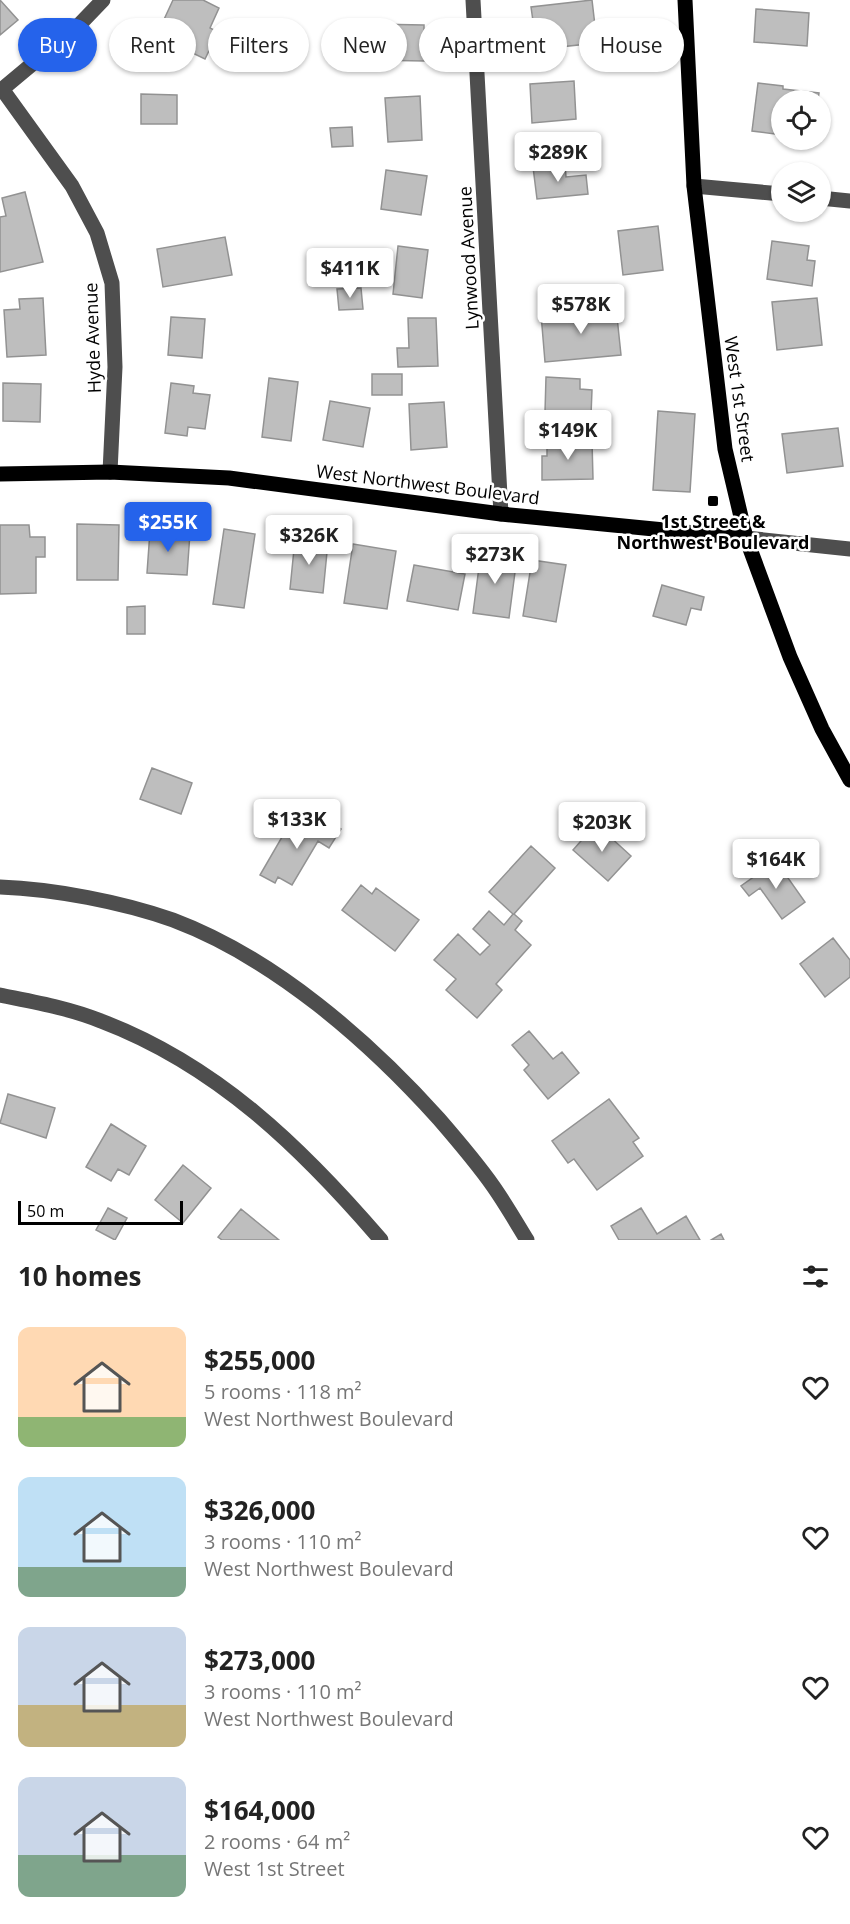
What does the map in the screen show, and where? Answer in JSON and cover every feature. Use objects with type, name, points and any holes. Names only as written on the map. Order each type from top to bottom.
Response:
[{"type":"main road","name":"West 1st Street","points":[[685,0],[694,186],[725,449],[746,538],[790,657],[822,729],[850,780]]},
{"type":"main road","name":"West Northwest Boulevard","points":[[0,474],[110,472],[229,478],[501,514],[746,538]]},
{"type":"street","points":[[1,90],[79,25],[103,0]]},
{"type":"street","name":"Lynwood Avenue","points":[[473,0],[501,514]]},
{"type":"street","name":"Hyde Avenue","points":[[1,90],[72,186],[97,233],[112,283],[115,367],[110,472]]},
{"type":"street","points":[[694,186],[771,193]]},
{"type":"street","points":[[831,199],[850,201]]},
{"type":"street","name":"West Northwest Boulevard","points":[[746,538],[850,549]]},
{"type":"street","points":[[0,887],[76,896],[173,920],[210,936],[262,966],[312,1000],[359,1038],[416,1094],[463,1146],[527,1240]]},
{"type":"street","points":[[0,995],[51,1006],[99,1020],[146,1039],[189,1064],[246,1105],[292,1144],[335,1187],[381,1240]]},
{"type":"building","points":[[0,0],[18,20],[0,35]]},
{"type":"building","points":[[173,0],[203,0],[219,8],[214,18],[208,18],[208,53],[205,59],[196,55],[196,18],[165,18]]},
{"type":"building","points":[[592,0],[594,18],[579,18],[579,45],[567,46],[567,18],[533,18],[531,7]]},
{"type":"building","points":[[756,9],[809,13],[807,46],[754,42]]},
{"type":"building","points":[[407,25],[419,25],[419,61],[407,61]]},
{"type":"building","points":[[574,81],[576,119],[532,123],[530,84]]},
{"type":"building","points":[[758,83],[783,86],[783,89],[792,90],[771,90],[771,134],[752,131]]},
{"type":"building","points":[[141,94],[177,95],[177,124],[141,124]]},
{"type":"building","points":[[420,96],[422,140],[388,142],[385,98]]},
{"type":"building","points":[[352,127],[353,146],[332,147],[330,128]]},
{"type":"building","points":[[565,164],[566,177],[586,175],[588,194],[537,199],[533,167]]},
{"type":"building","points":[[386,170],[427,176],[421,215],[381,209]]},
{"type":"building","points":[[25,192],[43,262],[0,272],[0,217],[6,216],[2,198]]},
{"type":"building","points":[[658,226],[663,270],[623,275],[618,231]]},
{"type":"building","points":[[225,237],[232,275],[163,287],[157,249]]},
{"type":"building","points":[[772,241],[809,246],[807,260],[815,261],[812,286],[767,279]]},
{"type":"building","points":[[398,246],[428,250],[422,298],[393,294]]},
{"type":"building","points":[[361,288],[363,309],[339,310],[337,289]]},
{"type":"building","points":[[43,298],[46,355],[7,357],[4,310],[20,309],[19,299]]},
{"type":"building","points":[[817,298],[822,345],[777,350],[772,302]]},
{"type":"building","points":[[616,307],[621,355],[545,362],[541,314]]},
{"type":"building","points":[[171,317],[205,319],[202,358],[168,355]]},
{"type":"building","points":[[408,318],[436,318],[438,366],[398,367],[397,348],[409,348]]},
{"type":"building","points":[[372,374],[402,374],[402,395],[372,395]]},
{"type":"building","points":[[546,377],[580,379],[580,389],[592,390],[591,415],[545,412]]},
{"type":"building","points":[[269,378],[298,382],[291,441],[262,437]]},
{"type":"building","points":[[3,383],[41,384],[40,422],[3,421]]},
{"type":"building","points":[[171,383],[194,386],[193,393],[210,395],[205,429],[188,427],[187,436],[165,433]]},
{"type":"building","points":[[330,401],[370,408],[363,447],[323,440]]},
{"type":"building","points":[[444,402],[447,447],[411,450],[409,404]]},
{"type":"building","points":[[658,411],[695,414],[690,492],[653,490]]},
{"type":"building","points":[[838,428],[843,466],[787,473],[782,434]]},
{"type":"building","points":[[547,441],[592,441],[593,479],[542,480],[542,456],[547,456]]},
{"type":"building","points":[[77,524],[119,525],[118,580],[77,580]]},
{"type":"building","points":[[0,525],[29,525],[30,537],[45,537],[45,557],[36,557],[36,593],[0,594]]},
{"type":"building","points":[[224,529],[255,534],[244,608],[213,604]]},
{"type":"building","points":[[150,531],[190,533],[187,575],[147,573]]},
{"type":"building","points":[[295,539],[328,542],[323,593],[290,589]]},
{"type":"building","points":[[353,544],[396,551],[387,609],[344,603]]},
{"type":"building","points":[[481,552],[517,557],[509,618],[473,613]]},
{"type":"building","points":[[532,560],[566,565],[556,622],[523,616]]},
{"type":"building","points":[[414,565],[465,574],[458,610],[407,601]]},
{"type":"building","points":[[662,585],[704,597],[701,610],[691,608],[686,625],[653,616]]},
{"type":"building","points":[[145,606],[145,634],[127,634],[127,607]]},
{"type":"building","points":[[152,768],[192,783],[181,814],[140,799]]},
{"type":"building","points":[[293,818],[318,832],[325,820],[341,829],[329,848],[318,841],[292,885],[278,877],[275,883],[260,875]]},
{"type":"building","points":[[596,824],[631,856],[608,881],[573,850]]},
{"type":"building","points":[[531,846],[555,868],[514,914],[522,921],[515,930],[531,945],[496,984],[502,990],[477,1018],[446,990],[456,979],[434,960],[458,934],[480,955],[490,945],[473,929],[489,911],[504,925],[513,914],[489,892]]},
{"type":"building","points":[[776,861],[805,902],[782,919],[760,888],[749,896],[741,886]]},
{"type":"building","points":[[361,885],[372,894],[376,888],[419,920],[395,951],[342,910]]},
{"type":"building","points":[[833,938],[850,960],[850,977],[825,997],[800,964]]},
{"type":"building","points":[[529,1031],[553,1059],[562,1052],[579,1073],[548,1099],[524,1070],[529,1065],[512,1045]]},
{"type":"building","points":[[8,1094],[55,1108],[46,1138],[0,1123]]},
{"type":"building","points":[[609,1099],[639,1138],[633,1142],[643,1156],[597,1190],[574,1159],[568,1163],[552,1141]]},
{"type":"building","points":[[111,1124],[146,1146],[129,1175],[118,1169],[111,1181],[86,1167]]},
{"type":"building","points":[[183,1165],[211,1188],[183,1223],[155,1200]]},
{"type":"building","points":[[108,1208],[127,1218],[115,1240],[96,1230]]},
{"type":"building","points":[[641,1208],[657,1234],[686,1216],[700,1240],[619,1240],[611,1226]]},
{"type":"building","points":[[241,1209],[279,1240],[222,1240],[218,1237]]},
{"type":"building","points":[[721,1234],[724,1240],[711,1240]]},
{"type":"place","name":"1st Street & Northwest Boulevard","points":[[713,501]]}]
